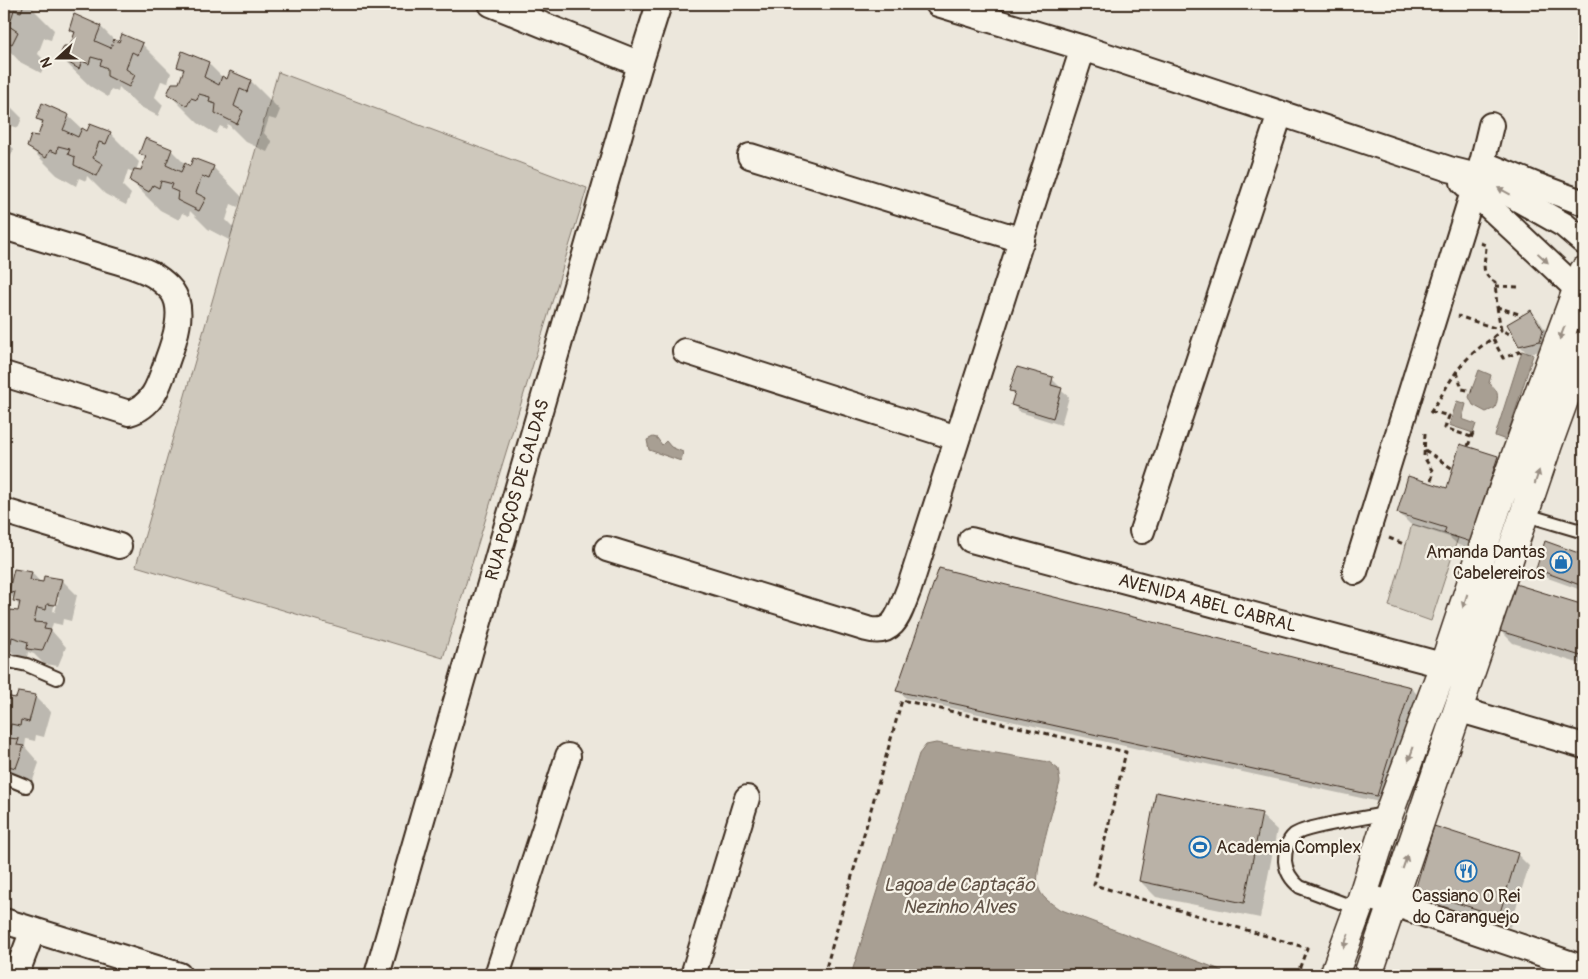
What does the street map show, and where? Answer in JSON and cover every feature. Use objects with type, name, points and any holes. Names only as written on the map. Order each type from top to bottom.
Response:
[{"type":"main road","points":[[1334,975],[1389,813],[1457,669],[1511,510],[1581,280]]},
{"type":"main road","points":[[1511,510],[1548,444],[1584,345]]},
{"type":"main road","points":[[1368,975],[1457,709],[1457,669]]},
{"type":"street","points":[[491,4],[640,64]]},
{"type":"street","name":"RUA POÇOS DE CALDAS","points":[[377,975],[640,64],[659,4]]},
{"type":"street","points":[[938,4],[1082,48],[1449,169],[1477,176],[1538,186],[1584,203]]},
{"type":"street","points":[[607,549],[867,629],[882,631],[896,619],[909,589],[1082,48]]},
{"type":"street","points":[[1142,531],[1280,114]]},
{"type":"street","points":[[1355,572],[1491,125]]},
{"type":"street","points":[[750,156],[1022,240]]},
{"type":"street","points":[[1477,176],[1564,225],[1584,242]]},
{"type":"street","points":[[1477,176],[1581,280]]},
{"type":"street","points":[[4,227],[123,264],[155,276],[173,292],[177,302],[179,317],[176,335],[155,394],[136,411],[129,412],[96,403],[4,374]]},
{"type":"street","points":[[685,351],[958,438]]},
{"type":"street","points":[[4,511],[119,546]]},
{"type":"street","name":"AVENIDA ABEL CABRAL","points":[[971,540],[1457,669]]},
{"type":"street","points":[[1457,709],[1584,746]]},
{"type":"street","points":[[497,975],[568,756]]},
{"type":"street","points":[[693,975],[747,798]]},
{"type":"street","points":[[1360,902],[1391,904],[1584,968]]},
{"type":"street","points":[[4,921],[34,930],[132,968],[179,975]]},
{"type":"street","points":[[16,975],[34,930]]},
{"type":"lane","points":[[1511,510],[1584,532]]},
{"type":"lane","points":[[4,660],[27,665],[57,678]]},
{"type":"lane","points":[[4,777],[26,786]]},
{"type":"lane","points":[[1360,902],[1300,887],[1289,876],[1286,867],[1285,858],[1289,843],[1294,835],[1311,828],[1389,813]]},
{"type":"path","points":[[1459,234],[1486,245],[1483,269],[1488,278],[1495,282],[1501,330]]},
{"type":"path","points":[[1495,286],[1519,288]]},
{"type":"path","points":[[1497,307],[1522,316]]},
{"type":"path","points":[[1452,315],[1512,334]]},
{"type":"path","points":[[1428,416],[1469,356],[1501,330]]},
{"type":"path","points":[[1493,338],[1503,358],[1522,351]]},
{"type":"path","points":[[1457,371],[1462,389],[1472,391]]},
{"type":"path","points":[[1432,411],[1449,416],[1446,428],[1472,437]]},
{"type":"path","points":[[1425,431],[1424,457],[1433,472],[1431,484]]},
{"type":"path","points":[[1468,446],[1473,433]]},
{"type":"path","points":[[1425,450],[1453,469]]},
{"type":"path","points":[[824,975],[902,700],[1126,752],[1094,885],[1307,948],[1298,975]]},
{"type":"shaded area","points":[[278,72],[587,188],[443,658],[136,566]]},
{"type":"shaded area","points":[[1412,524],[1458,538],[1431,621],[1389,606]]},
{"type":"water","points":[[1522,351],[1533,355],[1506,440],[1495,436]]},
{"type":"water","points":[[1479,370],[1491,375],[1489,383],[1497,394],[1495,408],[1486,412],[1473,405],[1469,397]]},
{"type":"water","points":[[1457,401],[1466,404],[1462,419],[1476,424],[1473,433],[1449,425]]},
{"type":"water","points":[[653,437],[657,438],[662,445],[666,441],[671,447],[683,452],[681,461],[649,450],[647,440]]},
{"type":"water","name":"Lagoa de Captação Nezinho Alves","points":[[936,743],[1049,762],[1058,769],[1060,782],[1039,866],[1038,886],[1044,897],[1059,909],[1218,969],[1227,975],[1065,975],[1051,972],[1046,975],[851,975],[919,754],[926,745]]},
{"type":"building","points":[[4,4],[24,4],[21,12],[14,10],[9,26],[18,32],[12,44],[4,40]]},
{"type":"building","points":[[74,14],[101,26],[95,41],[111,48],[114,39],[119,42],[122,34],[143,43],[138,55],[132,52],[126,69],[135,75],[129,87],[107,76],[107,68],[100,65],[102,60],[91,57],[89,64],[82,61],[79,69],[59,57],[64,46],[70,46],[75,32],[69,30]]},
{"type":"building","points":[[182,51],[209,62],[204,77],[219,85],[222,76],[227,79],[230,71],[251,80],[247,92],[240,89],[234,106],[243,111],[237,124],[215,113],[216,104],[209,102],[210,97],[199,94],[197,100],[191,98],[187,106],[167,94],[172,83],[179,83],[184,69],[177,67]]},
{"type":"building","points":[[42,103],[69,115],[63,130],[78,137],[82,128],[87,131],[90,124],[111,132],[106,144],[99,142],[93,158],[103,164],[97,176],[74,165],[75,157],[68,154],[70,149],[58,146],[57,153],[50,150],[46,158],[27,147],[31,135],[38,136],[43,121],[36,119]]},
{"type":"building","points":[[145,138],[172,149],[166,165],[181,172],[185,163],[190,166],[193,158],[214,166],[209,179],[202,176],[196,193],[206,198],[199,211],[177,200],[178,192],[171,189],[173,184],[161,181],[159,188],[153,185],[149,192],[130,181],[134,169],[141,170],[146,156],[139,154]]},
{"type":"building","points":[[1531,310],[1543,330],[1540,341],[1519,346],[1507,324]]},
{"type":"building","points":[[1017,367],[1053,377],[1051,385],[1062,388],[1053,418],[1011,405],[1015,392],[1009,391]]},
{"type":"building","points":[[1460,444],[1498,456],[1471,542],[1444,533],[1446,528],[1397,513],[1408,476],[1447,488]]},
{"type":"building","name":"Amanda Dantas Cabelereiros","points":[[1545,541],[1584,555],[1584,571],[1580,585],[1536,569]]},
{"type":"building","points":[[939,568],[1411,687],[1377,796],[896,691]]},
{"type":"building","points":[[14,569],[32,572],[30,580],[43,582],[44,576],[62,579],[55,605],[47,604],[46,610],[37,608],[34,622],[46,623],[44,629],[51,630],[42,651],[27,649],[28,642],[12,637],[11,643],[4,641],[4,617],[9,619],[10,610],[18,611],[20,602],[13,601],[15,592],[8,594]]},
{"type":"building","points":[[1512,583],[1584,605],[1584,657],[1500,631]]},
{"type":"building","points":[[18,692],[36,695],[29,722],[21,720],[20,726],[11,724],[8,738],[19,739],[17,745],[24,746],[16,768],[4,765],[4,696],[16,698]]},
{"type":"building","name":"Academia Complex","points":[[1156,792],[1262,813],[1244,903],[1139,881]]},
{"type":"building","name":"Cassiano O Rei do Caranguejo","points":[[1434,826],[1518,853],[1499,916],[1415,890]]},
{"type":"place","name":"Amanda Dantas Cabelereiros","points":[[1561,562]]},
{"type":"place","name":"Academia Complex","points":[[1200,847]]},
{"type":"place","name":"Cassiano O Rei do Caranguejo","points":[[1466,871]]}]
